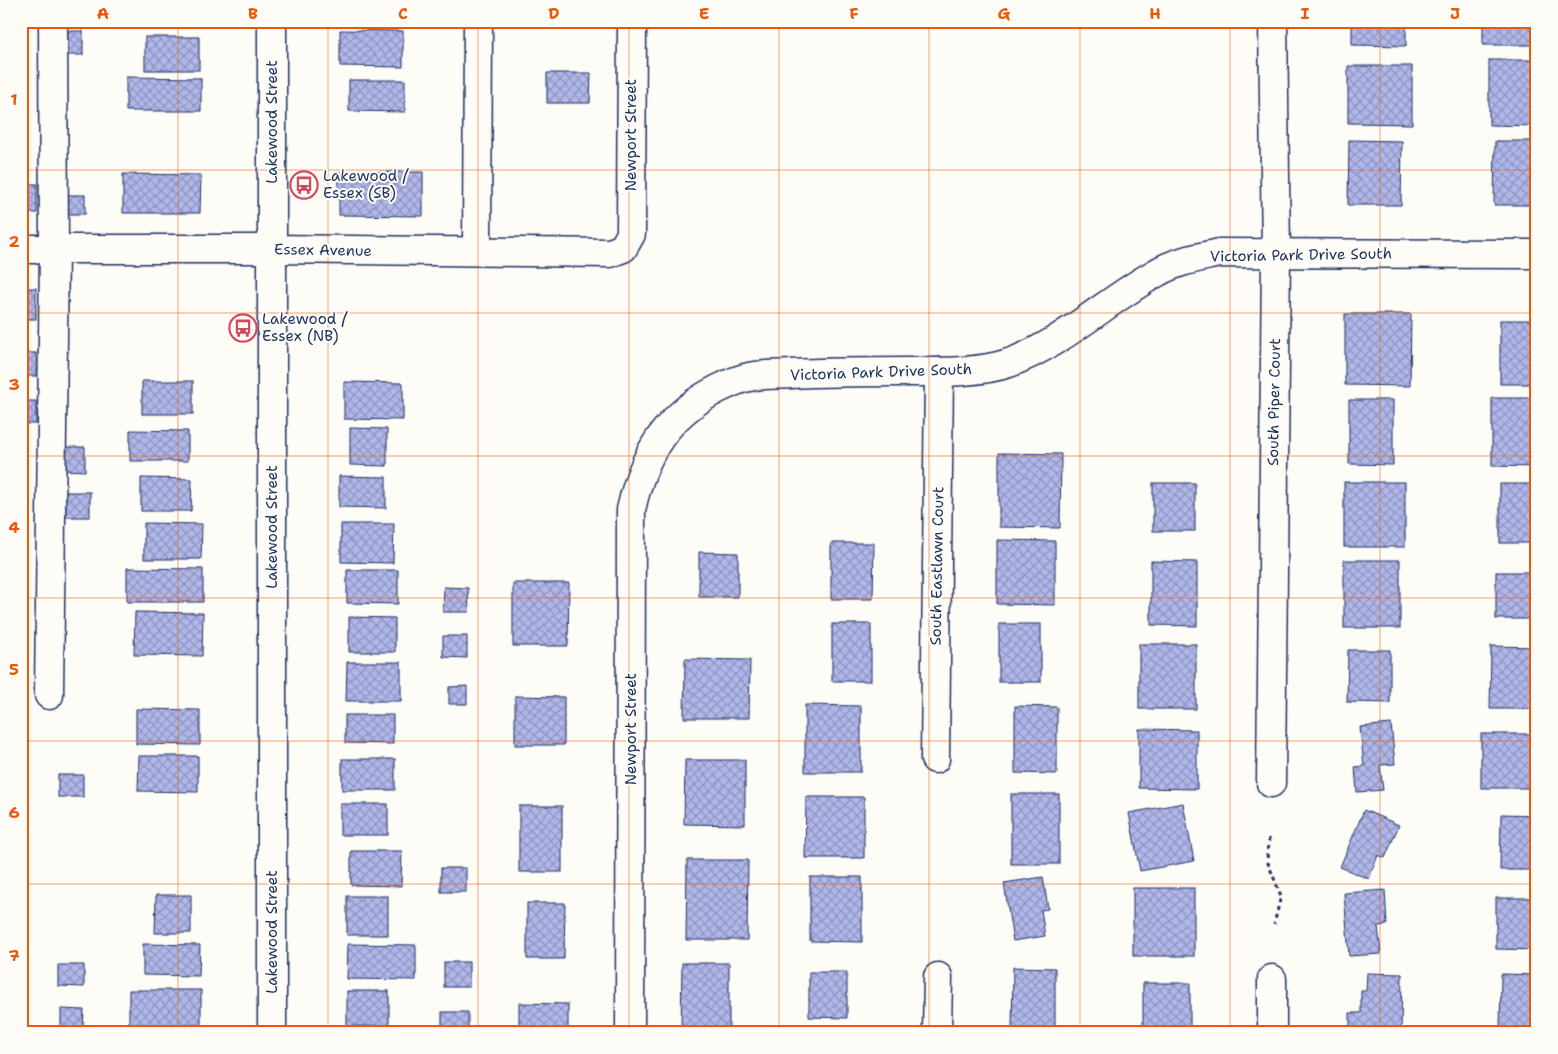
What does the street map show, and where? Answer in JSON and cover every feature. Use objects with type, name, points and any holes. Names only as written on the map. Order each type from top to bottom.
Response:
[{"type":"street","points":[[49,695],[54,249],[53,21]]},
{"type":"street","name":"Lakewood Street","points":[[272,21],[272,1033]]},
{"type":"street","points":[[477,251],[478,21]]},
{"type":"street","name":"Newport Street","points":[[623,248],[631,234],[632,21]]},
{"type":"street","name":"South Piper Court","points":[[1271,783],[1276,254],[1273,21]]},
{"type":"street","name":"Essex Avenue","points":[[21,250],[272,249],[610,254],[623,248]]},
{"type":"street","name":"Victoria Park Drive South","points":[[664,433],[676,418],[703,397],[734,381],[750,376],[835,371],[939,372],[989,368],[1007,363],[1029,355],[1049,343],[1158,272],[1181,262],[1219,253],[1537,254]]},
{"type":"street","name":"South Eastlawn Court","points":[[935,759],[939,372]]},
{"type":"street","name":"Newport Street","points":[[630,1033],[632,510],[637,483],[651,451],[664,433]]},
{"type":"street","points":[[937,1033],[938,977]]},
{"type":"street","points":[[1272,979],[1272,1033]]},
{"type":"path","points":[[1269,838],[1268,863],[1281,896],[1274,924]]},
{"type":"building","points":[[1352,21],[1406,21],[1406,46],[1352,45]]},
{"type":"building","points":[[1483,21],[1534,21],[1534,45],[1483,45]]},
{"type":"building","points":[[340,30],[403,31],[403,67],[340,66]]},
{"type":"building","points":[[62,31],[83,31],[83,55],[62,55]]},
{"type":"building","points":[[145,37],[199,37],[199,70],[145,70]]},
{"type":"building","points":[[1489,60],[1537,60],[1537,126],[1489,125]]},
{"type":"building","points":[[1348,66],[1412,66],[1412,124],[1348,123]]},
{"type":"building","points":[[547,73],[591,73],[590,103],[547,103]]},
{"type":"building","points":[[126,77],[201,78],[201,111],[126,111]]},
{"type":"building","points":[[349,80],[405,80],[405,112],[349,111]]},
{"type":"building","points":[[1349,140],[1402,141],[1401,205],[1348,205]]},
{"type":"building","points":[[1495,141],[1537,141],[1537,205],[1494,205]]},
{"type":"building","points":[[339,172],[423,172],[423,216],[339,215]]},
{"type":"building","points":[[123,174],[201,175],[200,213],[123,213]]},
{"type":"building","points":[[21,184],[37,184],[37,213],[21,213]]},
{"type":"building","points":[[62,195],[85,195],[85,214],[62,214]]},
{"type":"building","points":[[21,288],[36,288],[36,319],[21,319]]},
{"type":"building","points":[[1345,314],[1411,314],[1410,386],[1345,385]]},
{"type":"building","points":[[1500,320],[1537,320],[1537,384],[1500,384]]},
{"type":"building","points":[[21,353],[36,353],[36,376],[21,376]]},
{"type":"building","points":[[142,381],[193,381],[193,414],[142,414]]},
{"type":"building","points":[[344,382],[403,383],[403,420],[344,419]]},
{"type":"building","points":[[1492,398],[1537,398],[1537,467],[1492,466]]},
{"type":"building","points":[[1349,400],[1393,400],[1393,465],[1349,464]]},
{"type":"building","points":[[21,401],[36,401],[36,424],[21,424]]},
{"type":"building","points":[[350,428],[387,429],[387,466],[350,465]]},
{"type":"building","points":[[130,430],[188,431],[188,461],[130,461]]},
{"type":"building","points":[[63,447],[85,447],[85,471],[63,470]]},
{"type":"building","points":[[999,453],[1061,454],[1060,528],[999,527]]},
{"type":"building","points":[[339,476],[386,477],[386,508],[339,507]]},
{"type":"building","points":[[141,478],[192,479],[191,511],[141,511]]},
{"type":"building","points":[[1344,482],[1405,482],[1405,547],[1344,547]]},
{"type":"building","points":[[1153,483],[1195,483],[1195,531],[1153,531]]},
{"type":"building","points":[[1500,484],[1537,484],[1537,543],[1500,543]]},
{"type":"building","points":[[62,492],[90,492],[90,517],[62,517]]},
{"type":"building","points":[[144,523],[202,524],[201,559],[144,559]]},
{"type":"building","points":[[341,524],[394,524],[393,563],[341,562]]},
{"type":"building","points":[[997,540],[1055,541],[1055,605],[997,604]]},
{"type":"building","points":[[831,543],[874,543],[873,599],[831,599]]},
{"type":"building","points":[[699,552],[738,553],[738,597],[699,597]]},
{"type":"building","points":[[1344,560],[1400,560],[1400,628],[1344,628]]},
{"type":"building","points":[[1151,561],[1197,562],[1197,626],[1151,625]]},
{"type":"building","points":[[127,568],[203,569],[203,602],[127,602]]},
{"type":"building","points":[[347,570],[398,570],[398,604],[347,603]]},
{"type":"building","points":[[1496,572],[1537,572],[1537,619],[1496,619]]},
{"type":"building","points":[[513,583],[569,583],[568,646],[513,646]]},
{"type":"building","points":[[444,587],[468,588],[469,612],[443,612]]},
{"type":"building","points":[[135,612],[203,613],[202,656],[134,655]]},
{"type":"building","points":[[349,617],[395,618],[395,652],[349,652]]},
{"type":"building","points":[[832,624],[871,624],[871,681],[832,681]]},
{"type":"building","points":[[999,624],[1041,624],[1041,682],[999,682]]},
{"type":"building","points":[[443,636],[467,636],[467,658],[443,657]]},
{"type":"building","points":[[1139,644],[1196,644],[1196,709],[1139,709]]},
{"type":"building","points":[[1491,646],[1537,647],[1537,709],[1490,709]]},
{"type":"building","points":[[1348,650],[1390,650],[1390,703],[1347,702]]},
{"type":"building","points":[[685,659],[750,660],[749,718],[684,718]]},
{"type":"building","points":[[347,662],[401,662],[401,701],[346,701]]},
{"type":"building","points":[[467,686],[467,704],[449,704],[449,687]]},
{"type":"building","points":[[515,696],[564,697],[564,745],[515,745]]},
{"type":"building","points":[[805,705],[861,706],[861,772],[805,772]]},
{"type":"building","points":[[1015,706],[1057,707],[1057,774],[1015,773]]},
{"type":"building","points":[[136,709],[200,710],[200,745],[136,744]]},
{"type":"building","points":[[345,715],[393,715],[393,744],[345,743]]},
{"type":"building","points":[[1391,724],[1395,764],[1380,765],[1383,790],[1357,792],[1355,767],[1364,766],[1360,727]]},
{"type":"building","points":[[1139,729],[1197,730],[1197,789],[1139,788]]},
{"type":"building","points":[[1481,734],[1537,734],[1537,788],[1481,788]]},
{"type":"building","points":[[139,756],[198,756],[198,792],[138,791]]},
{"type":"building","points":[[342,759],[395,759],[395,790],[342,790]]},
{"type":"building","points":[[685,760],[745,760],[745,825],[684,824]]},
{"type":"building","points":[[58,775],[83,775],[83,797],[58,797]]},
{"type":"building","points":[[1011,794],[1059,794],[1059,864],[1011,864]]},
{"type":"building","points":[[806,797],[864,797],[864,858],[805,858]]},
{"type":"building","points":[[1183,803],[1194,861],[1140,871],[1129,813]]},
{"type":"building","points":[[340,804],[388,804],[388,835],[340,835]]},
{"type":"building","points":[[519,806],[562,806],[562,872],[519,872]]},
{"type":"building","points":[[1364,810],[1399,825],[1385,858],[1378,855],[1369,879],[1340,867]]},
{"type":"building","points":[[1501,814],[1537,815],[1537,870],[1500,870]]},
{"type":"building","points":[[351,851],[402,851],[401,886],[351,885]]},
{"type":"building","points":[[687,860],[748,860],[747,940],[686,940]]},
{"type":"building","points":[[441,868],[466,868],[466,892],[441,892]]},
{"type":"building","points":[[810,877],[862,877],[862,942],[810,941]]},
{"type":"building","points":[[1043,877],[1048,909],[1041,910],[1045,936],[1013,941],[1004,883]]},
{"type":"building","points":[[1133,888],[1194,888],[1194,956],[1133,956]]},
{"type":"building","points":[[1385,890],[1387,925],[1378,926],[1381,954],[1349,956],[1344,893]]},
{"type":"building","points":[[156,895],[191,895],[191,933],[155,933]]},
{"type":"building","points":[[347,896],[388,896],[388,935],[347,935]]},
{"type":"building","points":[[1496,898],[1537,898],[1537,950],[1496,949]]},
{"type":"building","points":[[527,903],[565,903],[564,959],[527,959]]},
{"type":"building","points":[[143,944],[200,945],[199,976],[143,975]]},
{"type":"building","points":[[348,944],[416,945],[416,980],[347,979]]},
{"type":"building","points":[[444,962],[469,962],[469,987],[444,987]]},
{"type":"building","points":[[682,963],[729,963],[729,1033],[681,1033]]},
{"type":"building","points":[[58,965],[84,965],[84,987],[58,986]]},
{"type":"building","points":[[1013,967],[1055,968],[1055,1033],[1012,1033]]},
{"type":"building","points":[[809,972],[847,972],[847,1018],[809,1017]]},
{"type":"building","points":[[1367,973],[1402,974],[1401,1033],[1350,1033],[1350,1013],[1361,1013],[1361,991],[1366,991]]},
{"type":"building","points":[[1501,974],[1537,975],[1537,1033],[1500,1033]]},
{"type":"building","points":[[1143,983],[1190,983],[1190,1031],[1143,1031]]},
{"type":"building","points":[[129,990],[201,990],[201,1025],[129,1024]]},
{"type":"building","points":[[347,991],[389,991],[389,1026],[347,1026]]},
{"type":"building","points":[[519,1003],[568,1004],[568,1033],[519,1033]]},
{"type":"building","points":[[61,1009],[84,1010],[83,1031],[61,1031]]},
{"type":"building","points":[[442,1012],[468,1012],[468,1033],[442,1033]]},
{"type":"place","name":"Lakewood / Essex (SB)","points":[[304,185]]},
{"type":"place","name":"Lakewood / Essex (NB)","points":[[243,328]]}]
